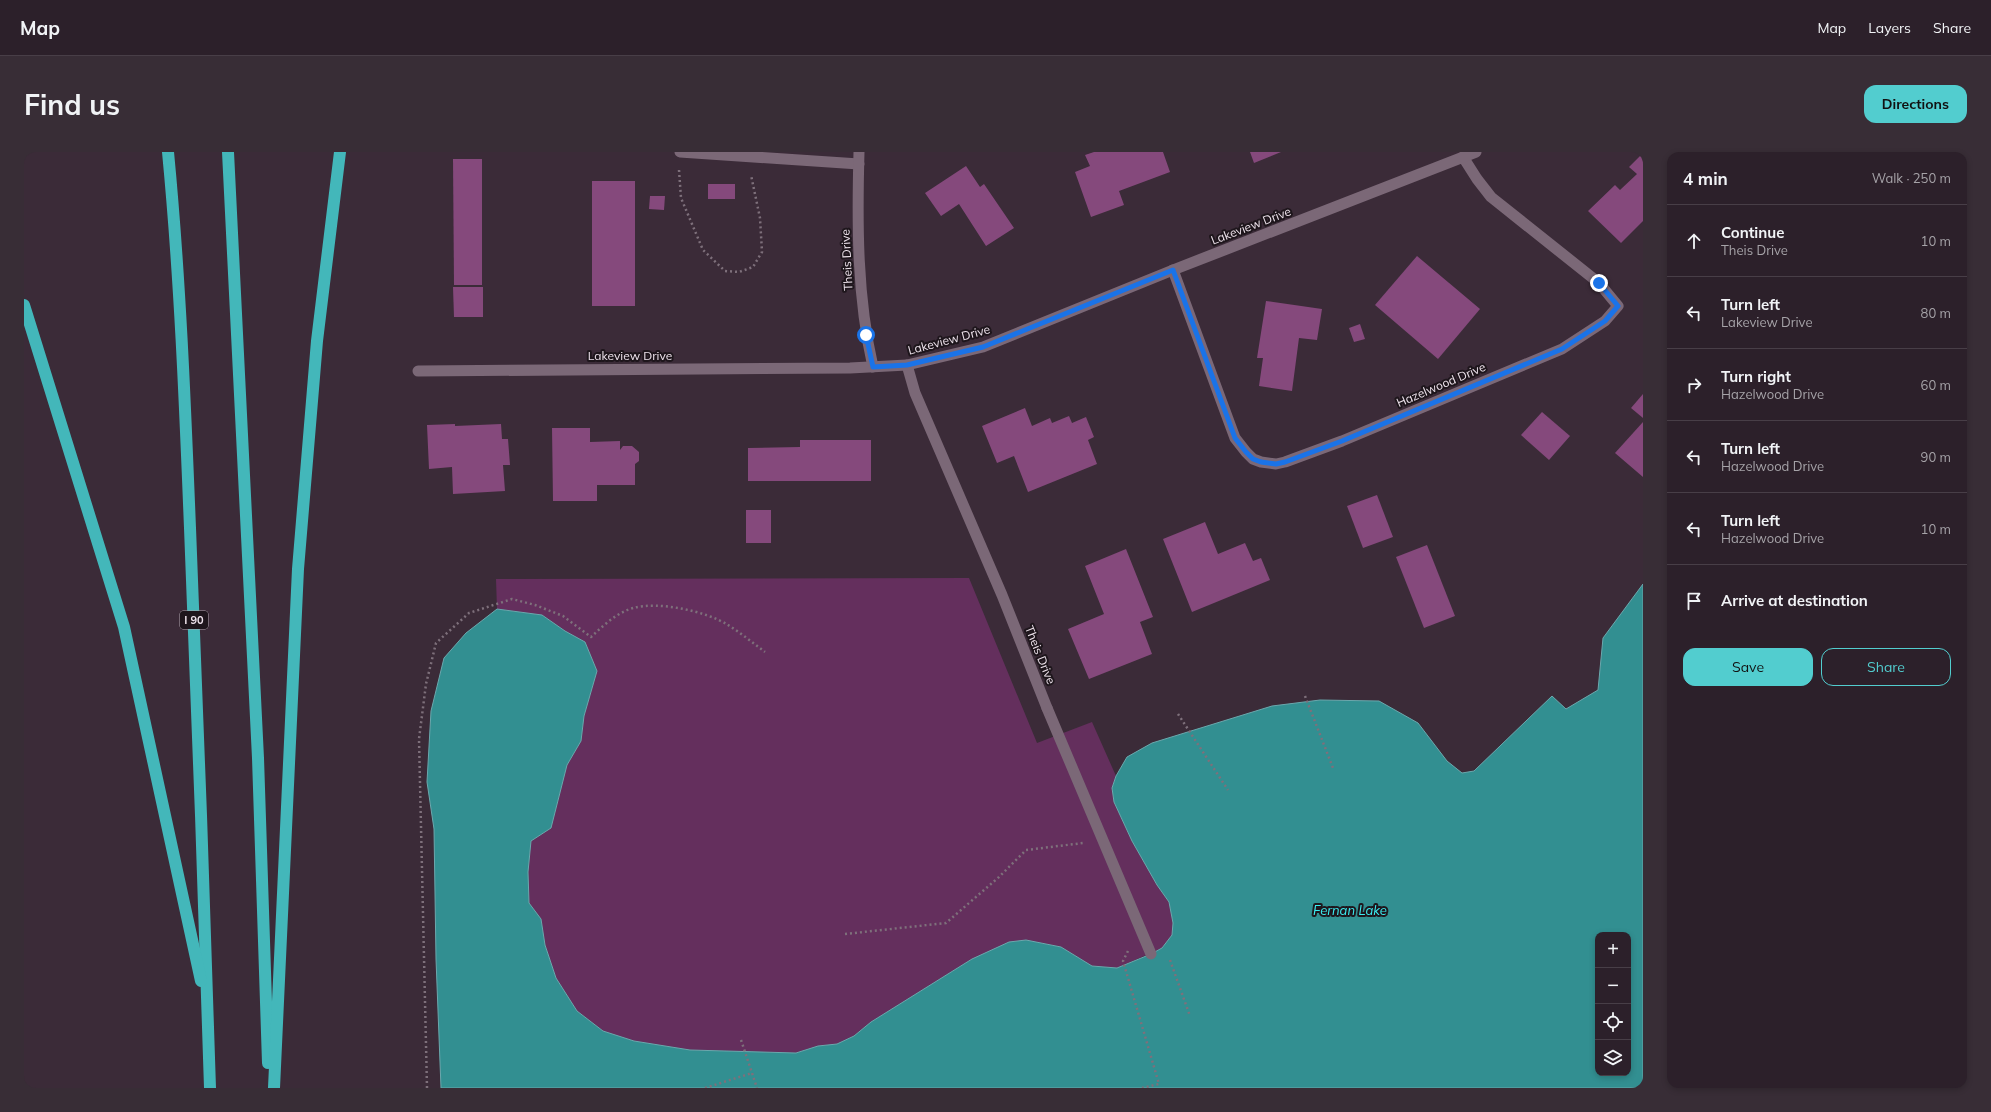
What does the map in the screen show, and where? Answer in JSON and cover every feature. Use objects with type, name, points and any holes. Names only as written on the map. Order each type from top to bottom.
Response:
[{"type":"highway","name":"I 90","points":[[168,152],[174,220],[182,353],[197,700],[210,1088]]},
{"type":"highway","points":[[228,152],[257,750],[268,1088]]},
{"type":"highway","points":[[274,1088],[298,569],[316,357],[340,152]]},
{"type":"highway","name":"I 90","points":[[24,305],[124,627],[207,1011]]},
{"type":"street","points":[[680,152],[859,164]]},
{"type":"street","name":"Theis Drive","points":[[859,152],[858,261],[866,335],[873,367]]},
{"type":"street","name":"Lakeview Drive","points":[[418,371],[873,367],[907,365],[983,347],[1173,270],[1476,152]]},
{"type":"street","name":"Hazelwood Drive","points":[[1173,270],[1235,438],[1246,452],[1261,462],[1276,464],[1342,441],[1562,349],[1605,321],[1618,306],[1599,283],[1491,197],[1477,179],[1464,157]]},
{"type":"street","name":"Theis Drive","points":[[907,365],[915,394],[1002,595],[1047,708],[1151,954]]},
{"type":"path","points":[[678,167],[681,198],[703,250],[725,271],[739,272],[753,267],[762,252],[760,218],[747,157]]},
{"type":"path","points":[[427,1088],[419,739],[426,684],[436,643],[469,613],[512,599],[535,605],[563,616],[591,637],[611,619],[633,608],[668,606],[702,614],[727,624],[765,652]]},
{"type":"path","points":[[1304,696],[1333,768]]},
{"type":"path","points":[[1178,714],[1228,790]]},
{"type":"path","points":[[845,934],[946,923],[999,877],[1026,850],[1104,841]]},
{"type":"path","points":[[1169,957],[1190,1016]]},
{"type":"path","points":[[1123,961],[1159,1084],[1142,1088]]},
{"type":"path","points":[[741,1040],[757,1088]]},
{"type":"path","points":[[705,1088],[752,1073]]},
{"type":"shaded area","points":[[969,578],[1037,743],[1092,722],[1116,776],[1112,788],[1114,802],[1132,841],[1157,885],[1169,902],[1173,923],[1172,935],[1162,948],[1117,968],[1092,966],[1061,947],[1042,943],[972,959],[871,1022],[854,1036],[837,1044],[818,1046],[796,1053],[690,1050],[634,1041],[603,1031],[577,1011],[556,978],[545,945],[541,919],[529,903],[528,872],[531,841],[551,828],[567,765],[581,741],[584,716],[597,671],[585,642],[565,631],[542,615],[497,609],[496,579]]},
{"type":"water","name":"Fernan Lake","points":[[1643,584],[1643,1088],[441,1088],[436,959],[434,829],[427,782],[431,711],[444,658],[466,633],[497,609],[542,615],[565,631],[585,642],[597,671],[584,716],[581,741],[567,765],[551,828],[531,841],[528,872],[529,903],[541,919],[545,945],[556,978],[577,1011],[603,1031],[634,1041],[690,1050],[796,1053],[818,1046],[837,1044],[854,1036],[871,1022],[972,959],[1009,942],[1026,940],[1061,947],[1092,966],[1117,968],[1162,948],[1172,935],[1173,923],[1169,902],[1157,885],[1132,841],[1114,802],[1112,788],[1116,776],[1127,757],[1152,743],[1272,706],[1320,700],[1379,701],[1418,723],[1447,761],[1462,773],[1474,771],[1552,696],[1566,709],[1598,690],[1603,638]]},
{"type":"building","points":[[1094,152],[1163,152],[1170,172],[1119,191],[1124,205],[1091,217],[1075,172],[1090,166],[1085,155]]},
{"type":"building","points":[[1250,152],[1281,152],[1254,163]]},
{"type":"building","points":[[1643,153],[1643,221],[1621,243],[1588,211],[1615,185],[1620,190],[1637,174],[1629,167]]},
{"type":"building","points":[[453,159],[482,159],[482,285],[454,285]]},
{"type":"building","points":[[966,166],[980,187],[984,184],[1014,228],[986,246],[959,204],[941,216],[925,193]]},
{"type":"building","points":[[592,181],[635,181],[635,306],[592,306]]},
{"type":"building","points":[[708,184],[735,184],[735,199],[708,199]]},
{"type":"building","points":[[650,196],[665,196],[664,210],[649,209]]},
{"type":"building","points":[[1417,256],[1480,309],[1438,359],[1375,305]]},
{"type":"building","points":[[453,287],[483,287],[483,317],[454,317]]},
{"type":"building","points":[[1266,301],[1322,309],[1317,340],[1299,338],[1292,391],[1259,386],[1263,358],[1257,358]]},
{"type":"building","points":[[1360,324],[1365,339],[1354,342],[1349,328]]},
{"type":"building","points":[[1643,394],[1643,418],[1631,408]]},
{"type":"building","points":[[1025,408],[1032,426],[1050,418],[1052,423],[1069,416],[1072,423],[1086,417],[1094,437],[1088,440],[1097,464],[1028,492],[1014,456],[997,463],[982,426]]},
{"type":"building","points":[[1542,412],[1570,436],[1549,460],[1521,435]]},
{"type":"building","points":[[1643,422],[1643,477],[1615,453]]},
{"type":"building","points":[[455,424],[455,426],[501,424],[502,439],[508,439],[510,465],[503,465],[505,491],[453,494],[452,467],[429,469],[427,425]]},
{"type":"building","points":[[552,428],[590,428],[590,442],[620,441],[620,450],[623,446],[632,446],[639,452],[639,461],[635,464],[635,485],[597,485],[597,501],[553,501]]},
{"type":"building","points":[[800,440],[871,440],[871,481],[748,481],[748,448],[800,447]]},
{"type":"building","points":[[1377,495],[1393,537],[1363,548],[1347,506]]},
{"type":"building","points":[[746,510],[771,510],[771,543],[746,543]]},
{"type":"building","points":[[1205,522],[1218,554],[1245,543],[1253,561],[1261,558],[1270,580],[1192,612],[1163,539]]},
{"type":"building","points":[[1427,545],[1455,616],[1424,628],[1396,557]]},
{"type":"building","points":[[1126,549],[1153,617],[1140,622],[1152,654],[1089,679],[1068,629],[1104,614],[1085,566]]},
{"type":"route","points":[[866,335],[873,367],[907,365],[983,347],[1173,270],[1235,438],[1253,459],[1261,462],[1276,464],[1342,441],[1562,349],[1594,330],[1605,321],[1618,306],[1599,283]]}]
